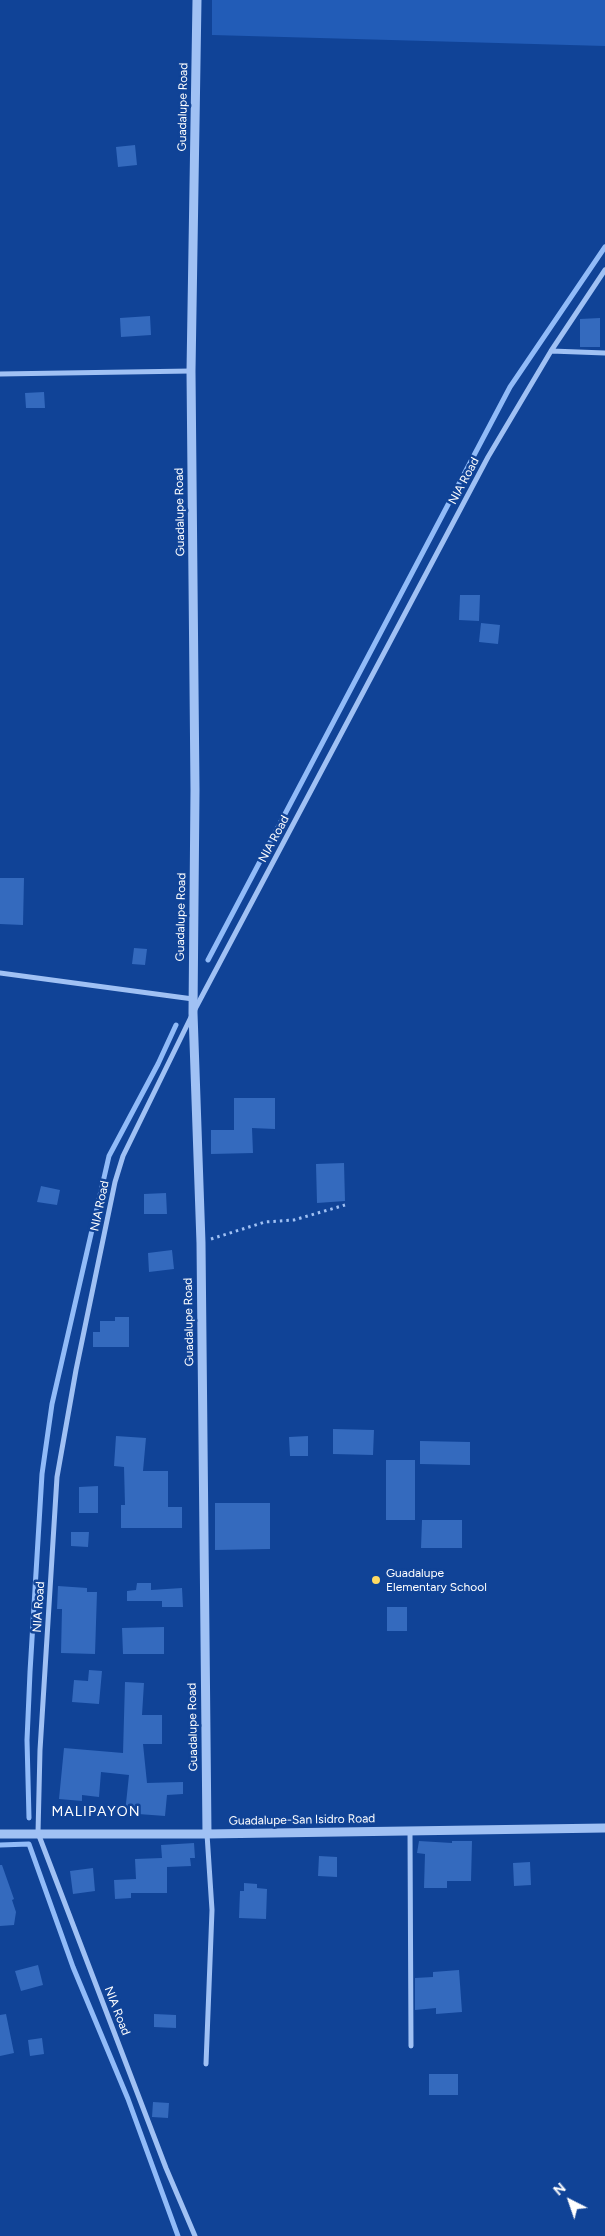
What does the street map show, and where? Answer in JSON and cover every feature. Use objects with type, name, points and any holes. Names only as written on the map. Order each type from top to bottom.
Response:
[{"type":"street","name":"Guadalupe Road","points":[[197,0],[191,371],[195,790],[193,1013],[201,1243],[207,1834]]},
{"type":"street","name":"NIA Road","points":[[195,2236],[166,2168],[38,1833],[41,1740],[57,1477],[76,1370],[115,1182],[123,1156],[193,1013],[488,457],[550,351],[605,270]]},
{"type":"street","points":[[550,351],[605,354]]},
{"type":"street","points":[[0,374],[191,371]]},
{"type":"street","points":[[0,973],[193,999]]},
{"type":"street","name":"Guadalupe-San Isidro Road","points":[[0,1834],[207,1834],[605,1828]]},
{"type":"street","points":[[410,1831],[411,2046]]},
{"type":"street","points":[[206,2064],[212,1910],[207,1834]]},
{"type":"path","points":[[201,1243],[265,1222],[294,1220],[342,1208],[345,1205]]},
{"type":"shaded area","points":[[212,0],[605,0],[605,46],[212,35]]},
{"type":"building","points":[[135,145],[137,165],[118,167],[116,147]]},
{"type":"building","points":[[150,316],[151,335],[121,337],[120,318]]},
{"type":"building","points":[[600,318],[600,347],[580,347],[580,319]]},
{"type":"building","points":[[44,392],[45,408],[26,408],[25,393]]},
{"type":"building","points":[[460,595],[480,595],[479,621],[459,620]]},
{"type":"building","points":[[481,623],[500,625],[498,644],[479,642]]},
{"type":"building","points":[[0,878],[24,878],[23,925],[0,924]]},
{"type":"building","points":[[134,948],[147,949],[145,965],[132,964]]},
{"type":"building","points":[[234,1098],[275,1098],[275,1129],[252,1128],[253,1153],[211,1154],[211,1130],[234,1130]]},
{"type":"building","points":[[344,1163],[345,1201],[317,1203],[316,1164]]},
{"type":"building","points":[[41,1186],[60,1190],[57,1205],[37,1202]]},
{"type":"building","points":[[166,1193],[167,1214],[144,1214],[144,1194]]},
{"type":"building","points":[[172,1250],[174,1269],[149,1272],[148,1253]]},
{"type":"building","points":[[115,1317],[129,1317],[129,1347],[93,1347],[93,1332],[100,1332],[100,1321],[115,1321]]},
{"type":"building","points":[[333,1429],[374,1430],[373,1455],[333,1454]]},
{"type":"building","points":[[116,1436],[146,1438],[143,1471],[168,1471],[168,1507],[182,1507],[182,1528],[121,1528],[121,1505],[125,1505],[124,1467],[114,1466]]},
{"type":"building","points":[[308,1436],[308,1456],[290,1456],[289,1437]]},
{"type":"building","points":[[420,1441],[470,1442],[470,1465],[420,1464]]},
{"type":"building","points":[[386,1460],[415,1460],[415,1520],[386,1520]]},
{"type":"building","points":[[98,1486],[98,1513],[79,1513],[79,1487]]},
{"type":"building","points":[[215,1503],[270,1503],[270,1549],[215,1550]]},
{"type":"building","points":[[422,1520],[462,1520],[462,1548],[421,1548]]},
{"type":"building","points":[[71,1532],[89,1532],[88,1547],[71,1546]]},
{"type":"building","points":[[137,1583],[151,1583],[151,1590],[182,1588],[183,1607],[162,1607],[162,1601],[127,1601],[127,1591],[136,1590]]},
{"type":"building","points":[[58,1586],[87,1588],[87,1592],[97,1592],[95,1654],[61,1653],[62,1609],[57,1609]]},
{"type":"building","points":[[387,1607],[407,1607],[407,1631],[387,1631]]},
{"type":"building","points":[[164,1627],[164,1654],[123,1654],[122,1628]]},
{"type":"building","points":[[89,1670],[102,1671],[99,1704],[72,1702],[74,1680],[88,1681]]},
{"type":"building","points":[[125,1682],[144,1683],[142,1715],[162,1715],[162,1744],[143,1744],[147,1783],[183,1782],[183,1794],[167,1795],[165,1816],[125,1813],[129,1775],[101,1772],[99,1797],[82,1795],[82,1801],[59,1799],[64,1748],[123,1753]]},
{"type":"building","points":[[419,1841],[452,1843],[452,1841],[472,1841],[471,1881],[447,1881],[447,1888],[424,1888],[425,1854],[417,1853]]},
{"type":"building","points":[[194,1843],[195,1858],[190,1858],[191,1866],[167,1867],[167,1893],[131,1893],[131,1898],[115,1899],[114,1880],[136,1879],[135,1859],[162,1858],[161,1845]]},
{"type":"building","points":[[319,1856],[337,1857],[337,1877],[318,1876]]},
{"type":"building","points":[[530,1862],[531,1885],[514,1886],[513,1863]]},
{"type":"building","points":[[0,1865],[2,1865],[14,1899],[12,1900],[16,1912],[14,1925],[0,1926]]},
{"type":"building","points":[[93,1868],[95,1891],[73,1894],[70,1871]]},
{"type":"building","points":[[244,1883],[257,1884],[257,1888],[267,1889],[266,1919],[239,1918],[240,1891],[244,1891]]},
{"type":"building","points":[[38,1965],[43,1985],[21,1991],[15,1971]]},
{"type":"building","points":[[459,1970],[462,2012],[436,2014],[436,2008],[415,2010],[415,1978],[433,1977],[433,1972]]},
{"type":"building","points":[[6,2014],[14,2053],[0,2056],[0,2015]]},
{"type":"building","points":[[154,2014],[176,2015],[176,2028],[154,2027]]},
{"type":"building","points":[[42,2038],[44,2054],[30,2056],[28,2040]]},
{"type":"building","points":[[429,2074],[458,2074],[458,2095],[429,2095]]},
{"type":"building","points":[[153,2102],[169,2103],[168,2118],[152,2117]]},
{"type":"waterway","points":[[208,960],[510,387],[605,247]]},
{"type":"waterway","points":[[29,1818],[27,1740],[30,1672],[42,1474],[52,1404],[109,1156],[158,1064],[176,1025]]},
{"type":"waterway","points":[[0,1845],[29,1844],[73,1967],[128,2099],[178,2236]]},
{"type":"place","name":"Guadalupe Elementary School","points":[[376,1580]]},
{"type":"district","name":"MALIPAYON","points":[[96,1812]]}]
